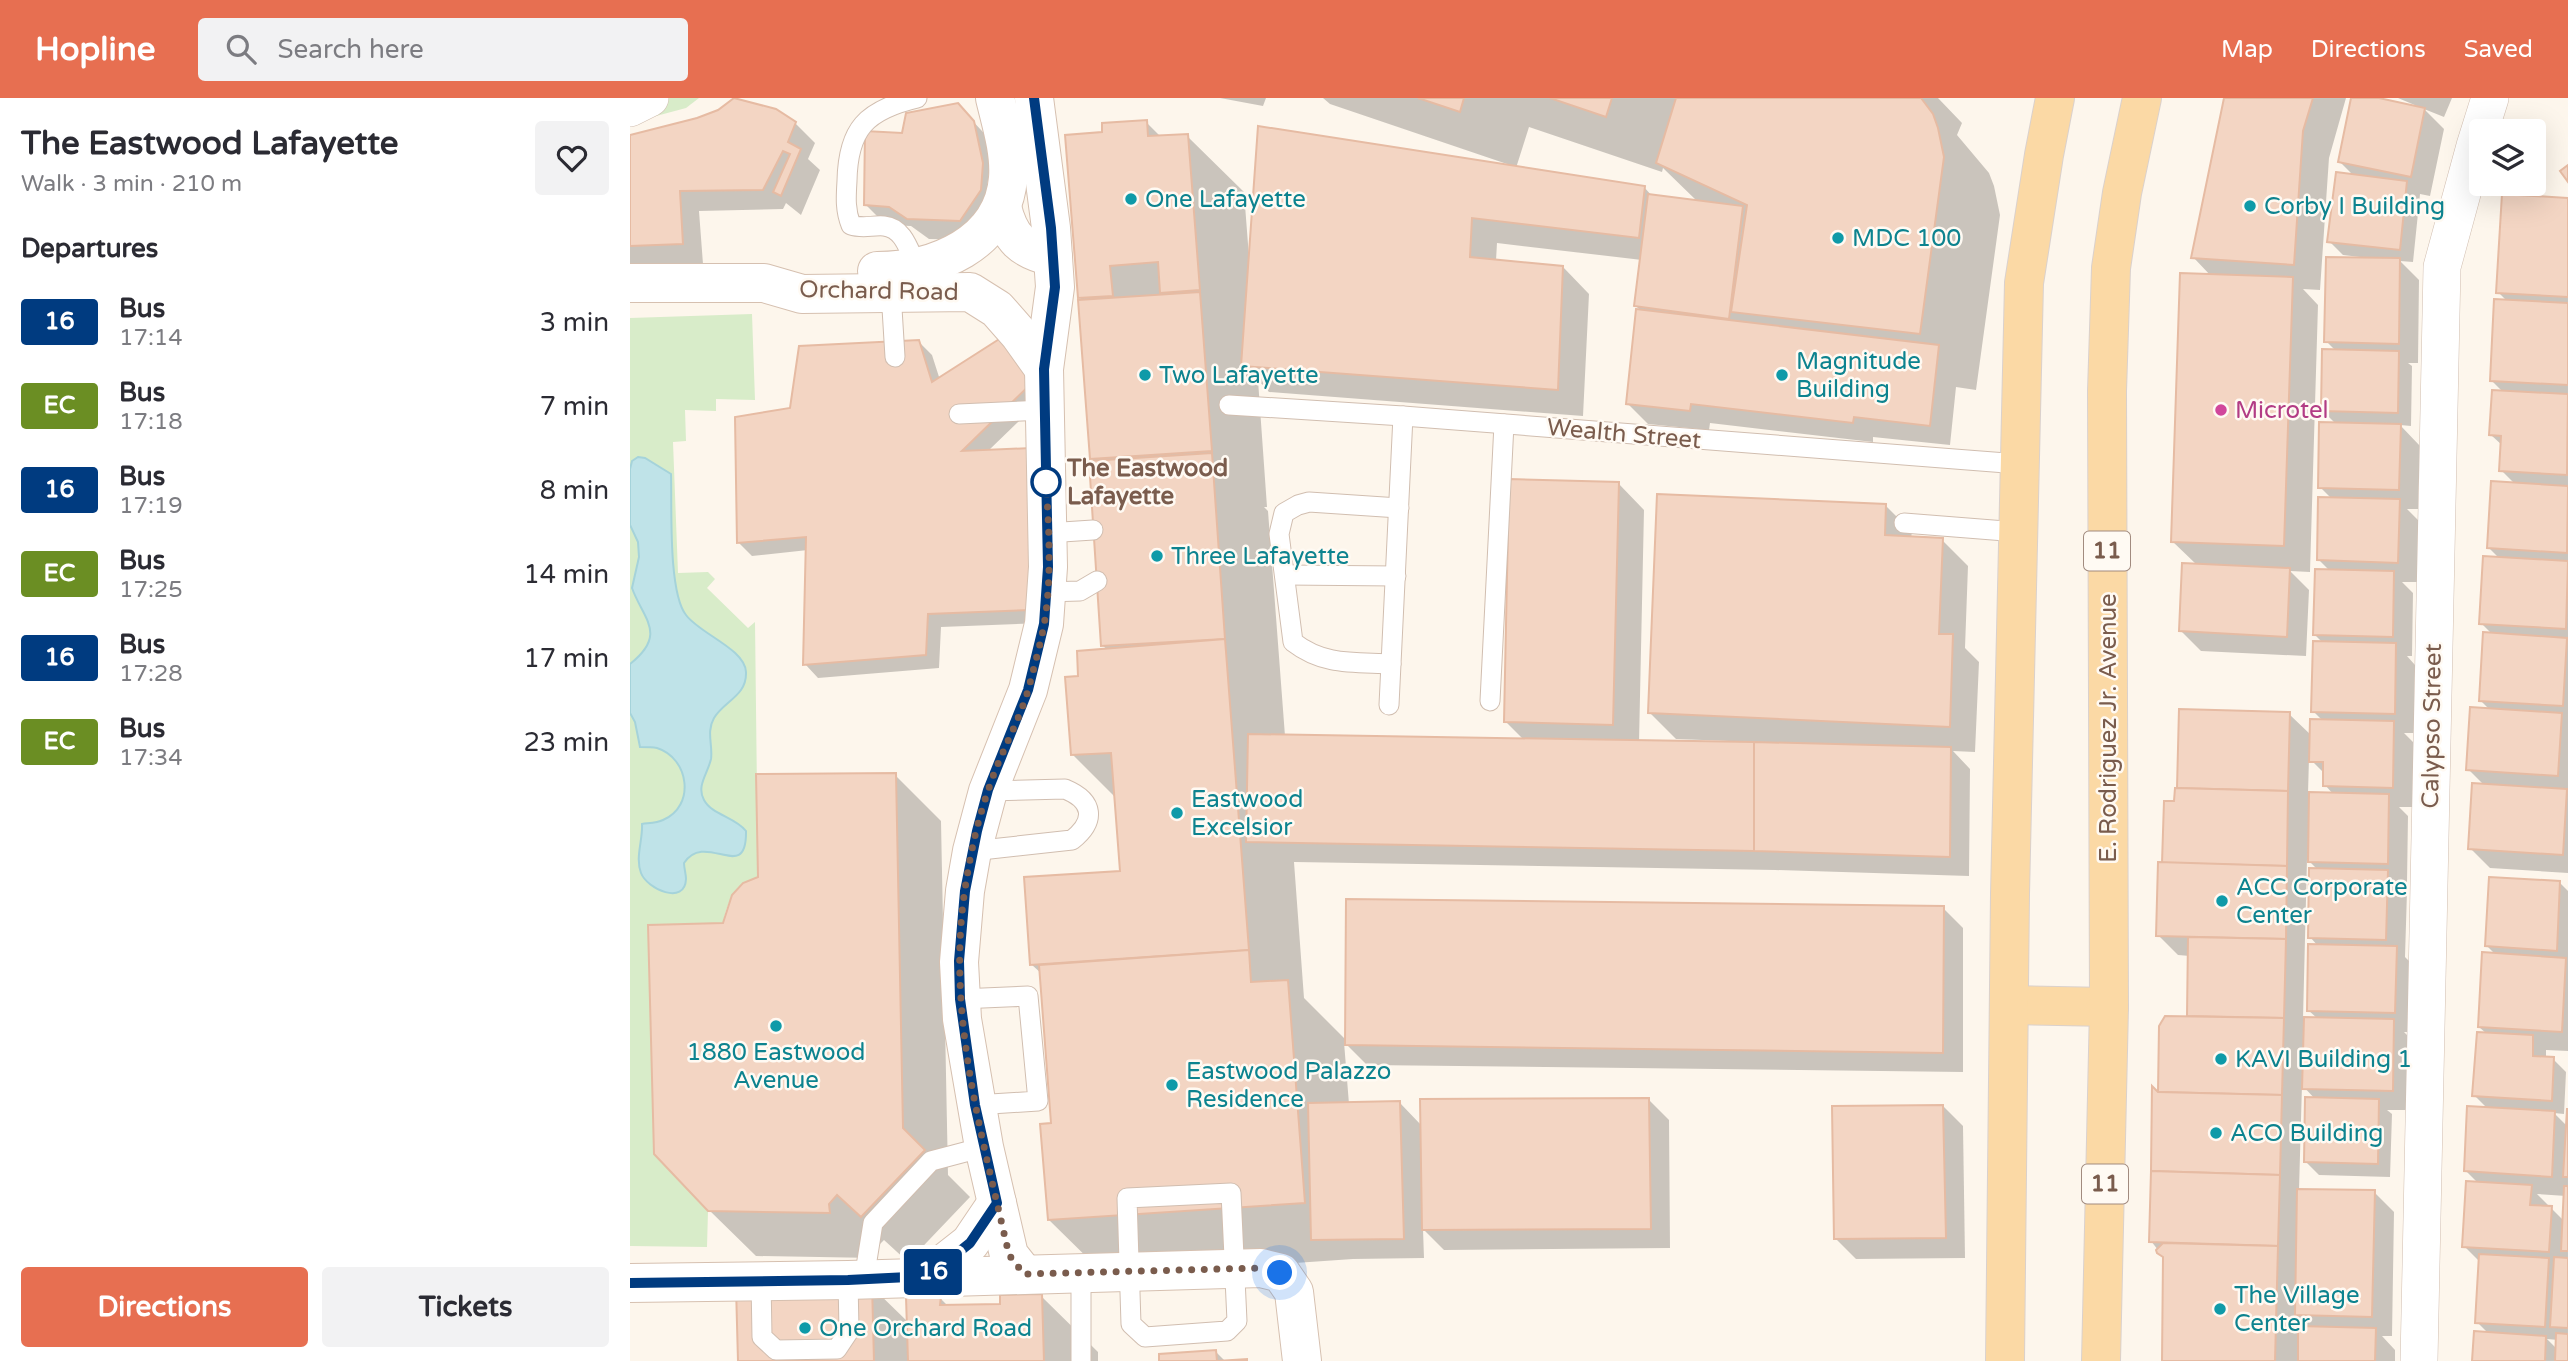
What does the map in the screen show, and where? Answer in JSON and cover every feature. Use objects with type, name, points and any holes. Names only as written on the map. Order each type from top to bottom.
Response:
[{"type":"main road","points":[[2005,1361],[2010,1093],[2008,1005],[2024,283],[2043,155],[2055,98]]},
{"type":"main road","name":"E. Rodriguez Jr. Avenue","points":[[2101,1361],[2109,1007],[2107,391],[2111,268],[2122,193],[2142,98]]},
{"type":"main road","points":[[2008,1005],[2109,1007]]},
{"type":"street","points":[[630,108],[650,98]]},
{"type":"street","points":[[995,98],[1008,166],[998,213],[1018,242],[1034,253],[1053,257]]},
{"type":"street","points":[[1024,1274],[1009,1255],[975,1105],[960,999],[961,929],[972,851],[988,790],[1028,690],[1044,624],[1047,533],[1044,369],[1055,287],[1034,98]]},
{"type":"street","name":"Calypso Street","points":[[2419,1361],[2442,267],[2490,98]]},
{"type":"street","name":"Orchard Road","points":[[630,283],[764,283],[802,294],[904,279],[963,251],[998,213]]},
{"type":"street","name":"Orchard Road","points":[[904,279],[970,292],[977,296],[997,309],[1044,369]]},
{"type":"street","points":[[929,1276],[970,1243],[997,1203]]},
{"type":"street","points":[[630,1283],[1261,1268],[1280,1273],[1294,1292],[1302,1361]]},
{"type":"lane","points":[[895,357],[904,279],[901,234],[896,229],[883,226],[862,228],[851,225],[846,212],[847,163],[853,137],[868,118],[917,98]]},
{"type":"lane","name":"Wealth Street","points":[[1229,405],[2020,464]]},
{"type":"lane","points":[[959,414],[1045,410]]},
{"type":"lane","points":[[1389,705],[1403,416]]},
{"type":"lane","points":[[1490,701],[1504,424]]},
{"type":"lane","points":[[1391,664],[1327,661],[1306,652],[1293,642],[1279,534],[1284,513],[1309,502],[1399,508]]},
{"type":"lane","points":[[1904,523],[2018,532]]},
{"type":"lane","points":[[1047,533],[1093,530]]},
{"type":"lane","points":[[1285,575],[1395,576]]},
{"type":"lane","points":[[1046,595],[1097,591]]},
{"type":"lane","points":[[972,851],[1072,840],[1088,823],[1086,803],[1065,789],[988,790]]},
{"type":"lane","points":[[960,999],[1028,996],[1038,1101],[975,1105]]},
{"type":"lane","points":[[761,1281],[762,1337],[776,1350],[837,1349],[849,1331],[856,1279],[873,1223],[931,1161],[984,1147]]},
{"type":"lane","points":[[1231,1193],[1235,1269],[1237,1321],[1227,1331],[1145,1337],[1131,1324],[1127,1198],[1231,1193]]},
{"type":"lane","points":[[1081,1273],[1081,1361]]},
{"type":"green space","points":[[630,98],[699,98],[686,108],[630,123]]},
{"type":"green space","points":[[752,314],[755,400],[716,399],[716,411],[685,410],[686,441],[673,442],[678,573],[708,572],[715,579],[707,588],[748,628],[755,622],[758,877],[734,894],[723,923],[648,926],[654,1153],[708,1211],[707,1247],[630,1246],[630,318]]},
{"type":"water","points":[[638,457],[645,458],[671,474],[671,527],[676,588],[680,604],[693,622],[738,656],[746,672],[739,693],[718,712],[712,723],[711,759],[701,790],[708,805],[746,831],[745,847],[740,854],[733,856],[703,852],[693,854],[684,863],[684,887],[673,893],[650,884],[641,873],[639,861],[642,824],[661,821],[674,813],[684,794],[684,782],[682,771],[668,753],[657,748],[640,747],[635,722],[630,713],[630,664],[648,644],[650,635],[646,618],[632,588],[639,557],[638,542],[630,525],[630,469],[632,461]]},
{"type":"building","points":[[734,98],[776,109],[796,122],[788,142],[801,149],[781,196],[773,192],[790,154],[783,151],[763,190],[680,191],[683,244],[630,246],[630,135],[697,118],[718,110]]},
{"type":"building","points":[[1418,98],[1464,98],[1460,112]]},
{"type":"building","points":[[1550,98],[1612,98],[1606,117]]},
{"type":"building","name":"MDC 100","points":[[1676,98],[1921,98],[1933,114],[1944,157],[1920,334],[1731,312],[1747,205],[1656,163]]},
{"type":"building","name":"Corby I Building","points":[[2224,98],[2313,98],[2303,131],[2294,265],[2191,258]]},
{"type":"building","points":[[2351,98],[2379,98],[2425,108],[2411,177],[2338,162]]},
{"type":"building","points":[[958,103],[974,121],[983,163],[981,190],[960,221],[907,219],[889,207],[864,205],[865,131],[902,133],[906,113]]},
{"type":"building","name":"One Lafayette","points":[[1147,120],[1148,136],[1188,134],[1200,290],[1160,293],[1158,262],[1110,266],[1113,296],[1078,298],[1065,135],[1102,132],[1102,123]]},
{"type":"building","points":[[1258,126],[1645,186],[1639,238],[1472,218],[1470,257],[1563,266],[1558,390],[1241,366]]},
{"type":"building","points":[[2568,165],[2568,182],[2560,171]]},
{"type":"building","points":[[2336,172],[2407,181],[2400,250],[2327,242]]},
{"type":"building","points":[[1648,194],[1743,206],[1729,319],[1634,306]]},
{"type":"building","points":[[2502,196],[2568,198],[2568,297],[2496,293]]},
{"type":"building","points":[[2326,257],[2400,258],[2399,344],[2324,342]]},
{"type":"building","name":"Microtel","points":[[2180,273],[2293,277],[2284,546],[2171,542]]},
{"type":"building","name":"Two Lafayette","points":[[1200,292],[1212,451],[1090,459],[1078,300]]},
{"type":"building","points":[[2494,299],[2568,303],[2568,385],[2490,381]]},
{"type":"building","name":"Magnitude Building","points":[[1636,309],[1939,345],[1930,426],[1854,417],[1853,423],[1691,404],[1690,411],[1626,404]]},
{"type":"building","points":[[1004,336],[1037,378],[962,451],[1031,448],[1031,610],[928,614],[926,655],[803,665],[806,537],[737,543],[735,417],[790,408],[799,346],[919,340],[932,382]]},
{"type":"building","points":[[2322,349],[2399,351],[2398,413],[2321,411]]},
{"type":"building","points":[[2492,390],[2568,394],[2567,475],[2499,471],[2501,436],[2489,435]]},
{"type":"building","points":[[2319,422],[2401,424],[2399,490],[2318,488]]},
{"type":"building","name":"Three Lafayette","points":[[1212,453],[1225,639],[1101,646],[1089,461]]},
{"type":"building","points":[[1509,479],[1619,482],[1613,725],[1504,722]]},
{"type":"building","points":[[2491,481],[2568,486],[2567,553],[2487,548]]},
{"type":"building","points":[[1657,494],[1886,504],[1885,535],[1943,538],[1939,634],[1953,634],[1950,727],[1648,713]]},
{"type":"building","points":[[2318,497],[2400,499],[2398,563],[2317,560]]},
{"type":"building","points":[[2483,556],[2568,561],[2566,629],[2479,624]]},
{"type":"building","points":[[2182,563],[2290,568],[2287,637],[2179,631]]},
{"type":"building","points":[[2315,569],[2394,571],[2393,637],[2313,635]]},
{"type":"building","points":[[2483,632],[2567,638],[2563,706],[2479,701]]},
{"type":"building","name":"Eastwood Excelsior","points":[[1225,639],[1249,950],[1030,965],[1024,877],[1120,871],[1111,753],[1071,755],[1065,677],[1078,676],[1077,651]]},
{"type":"building","points":[[2313,641],[2396,643],[2395,714],[2311,712]]},
{"type":"building","points":[[2470,707],[2562,713],[2558,776],[2466,770]]},
{"type":"building","points":[[2179,709],[2290,712],[2288,791],[2177,788]]},
{"type":"building","points":[[2310,719],[2394,721],[2393,788],[2323,786],[2323,762],[2309,762]]},
{"type":"building","points":[[1248,734],[1754,742],[1754,851],[1246,842]]},
{"type":"building","points":[[1754,742],[1951,747],[1950,857],[1754,851]]},
{"type":"building","name":"1880 Eastwood Avenue","points":[[896,773],[903,1128],[925,1150],[861,1217],[837,1195],[829,1204],[830,1213],[708,1211],[654,1154],[648,925],[723,923],[732,895],[743,883],[758,877],[756,774]]},
{"type":"building","points":[[2472,783],[2567,789],[2563,855],[2468,849]]},
{"type":"building","points":[[2175,788],[2288,791],[2287,866],[2162,863],[2164,801],[2174,801]]},
{"type":"building","points":[[2309,792],[2389,794],[2388,864],[2308,862]]},
{"type":"building","name":"ACC Corporate Center","points":[[2158,862],[2287,866],[2286,939],[2156,936]]},
{"type":"building","points":[[2309,868],[2388,870],[2386,940],[2308,938]]},
{"type":"building","points":[[2489,877],[2560,881],[2557,951],[2485,946]]},
{"type":"building","points":[[1346,899],[1944,906],[1943,1053],[1345,1045]]},
{"type":"building","points":[[2188,937],[2286,939],[2284,1018],[2187,1016]]},
{"type":"building","points":[[2308,944],[2397,946],[2395,1013],[2307,1011]]},
{"type":"building","name":"Eastwood Palazzo Residence","points":[[1249,950],[1251,982],[1288,980],[1305,1203],[1048,1220],[1040,1124],[1051,1123],[1039,965]]},
{"type":"building","points":[[2482,952],[2566,958],[2562,1032],[2478,1027]]},
{"type":"building","name":"KAVI Building 1","points":[[2165,1016],[2284,1018],[2282,1095],[2158,1092],[2159,1026]]},
{"type":"building","points":[[2304,1017],[2394,1019],[2393,1091],[2302,1089]]},
{"type":"building","points":[[2477,1032],[2533,1035],[2533,1056],[2554,1057],[2552,1101],[2472,1096]]},
{"type":"building","name":"ACO Building","points":[[2152,1086],[2158,1092],[2282,1095],[2280,1175],[2151,1171]]},
{"type":"building","points":[[2305,1097],[2379,1099],[2378,1164],[2304,1162]]},
{"type":"building","points":[[1649,1098],[1651,1229],[1422,1230],[1420,1099]]},
{"type":"building","points":[[1400,1101],[1404,1239],[1311,1240],[1308,1103]]},
{"type":"building","points":[[1943,1105],[1946,1238],[1834,1239],[1832,1106]]},
{"type":"building","points":[[2467,1106],[2555,1111],[2552,1177],[2464,1171]]},
{"type":"building","points":[[2567,1109],[2568,1177],[2563,1177]]},
{"type":"building","points":[[2151,1171],[2280,1175],[2278,1246],[2149,1242]]},
{"type":"building","points":[[2466,1181],[2532,1185],[2530,1205],[2552,1206],[2549,1252],[2462,1247]]},
{"type":"building","points":[[2564,1186],[2568,1186],[2568,1251],[2561,1251]]},
{"type":"building","points":[[2297,1189],[2375,1190],[2372,1317],[2295,1315]]},
{"type":"building","name":"The Village Center","points":[[2163,1243],[2278,1246],[2275,1361],[2162,1361],[2163,1257],[2156,1250]]},
{"type":"building","points":[[2479,1254],[2549,1258],[2545,1327],[2475,1323]]},
{"type":"building","points":[[2554,1257],[2568,1258],[2568,1328],[2550,1327]]},
{"type":"building","name":"One Orchard Road","points":[[872,1284],[874,1361],[738,1361],[736,1287]]},
{"type":"building","points":[[1042,1294],[1044,1361],[908,1361],[906,1297],[941,1296],[940,1305],[1000,1304],[1000,1295]]},
{"type":"building","points":[[2298,1326],[2376,1328],[2375,1361],[2298,1361]]},
{"type":"building","points":[[2474,1331],[2546,1336],[2545,1361],[2472,1361]]},
{"type":"building","points":[[2556,1333],[2568,1334],[2568,1361],[2555,1361]]},
{"type":"building","points":[[1216,1350],[1217,1361],[1159,1361],[1159,1354]]},
{"type":"bus line","name":"16","points":[[630,1283],[848,1280],[929,1276],[970,1243],[997,1203],[975,1105],[960,999],[959,961],[965,891],[977,831],[988,790],[1028,690],[1044,624],[1048,567],[1044,369],[1055,287],[1051,228],[1034,98]]},
{"type":"place","name":"One Lafayette","points":[[1131,199]]},
{"type":"place","name":"Corby I Building","points":[[2250,206]]},
{"type":"place","name":"MDC 100","points":[[1838,238]]},
{"type":"place","name":"Two Lafayette","points":[[1145,375]]},
{"type":"place","name":"Magnitude Building","points":[[1782,375]]},
{"type":"place","name":"Microtel","points":[[2221,410]]},
{"type":"place","name":"The Eastwood Lafayette","points":[[1046,482]]},
{"type":"place","name":"Three Lafayette","points":[[1157,556]]},
{"type":"place","name":"Eastwood Excelsior","points":[[1177,813]]},
{"type":"place","name":"ACC Corporate Center","points":[[2222,901]]},
{"type":"place","name":"1880 Eastwood Avenue","points":[[776,1026]]},
{"type":"place","name":"KAVI Building 1","points":[[2221,1059]]},
{"type":"place","name":"Eastwood Palazzo Residence","points":[[1172,1085]]},
{"type":"place","name":"ACO Building","points":[[2216,1133]]},
{"type":"place","name":"The Village Center","points":[[2220,1309]]},
{"type":"place","name":"One Orchard Road","points":[[805,1328]]},
{"type":"route","points":[[1046,482],[1048,567],[1044,624],[1028,690],[988,790],[977,831],[965,891],[959,961],[960,999],[975,1105],[1009,1255],[1024,1274],[1261,1268],[1280,1273]]}]
